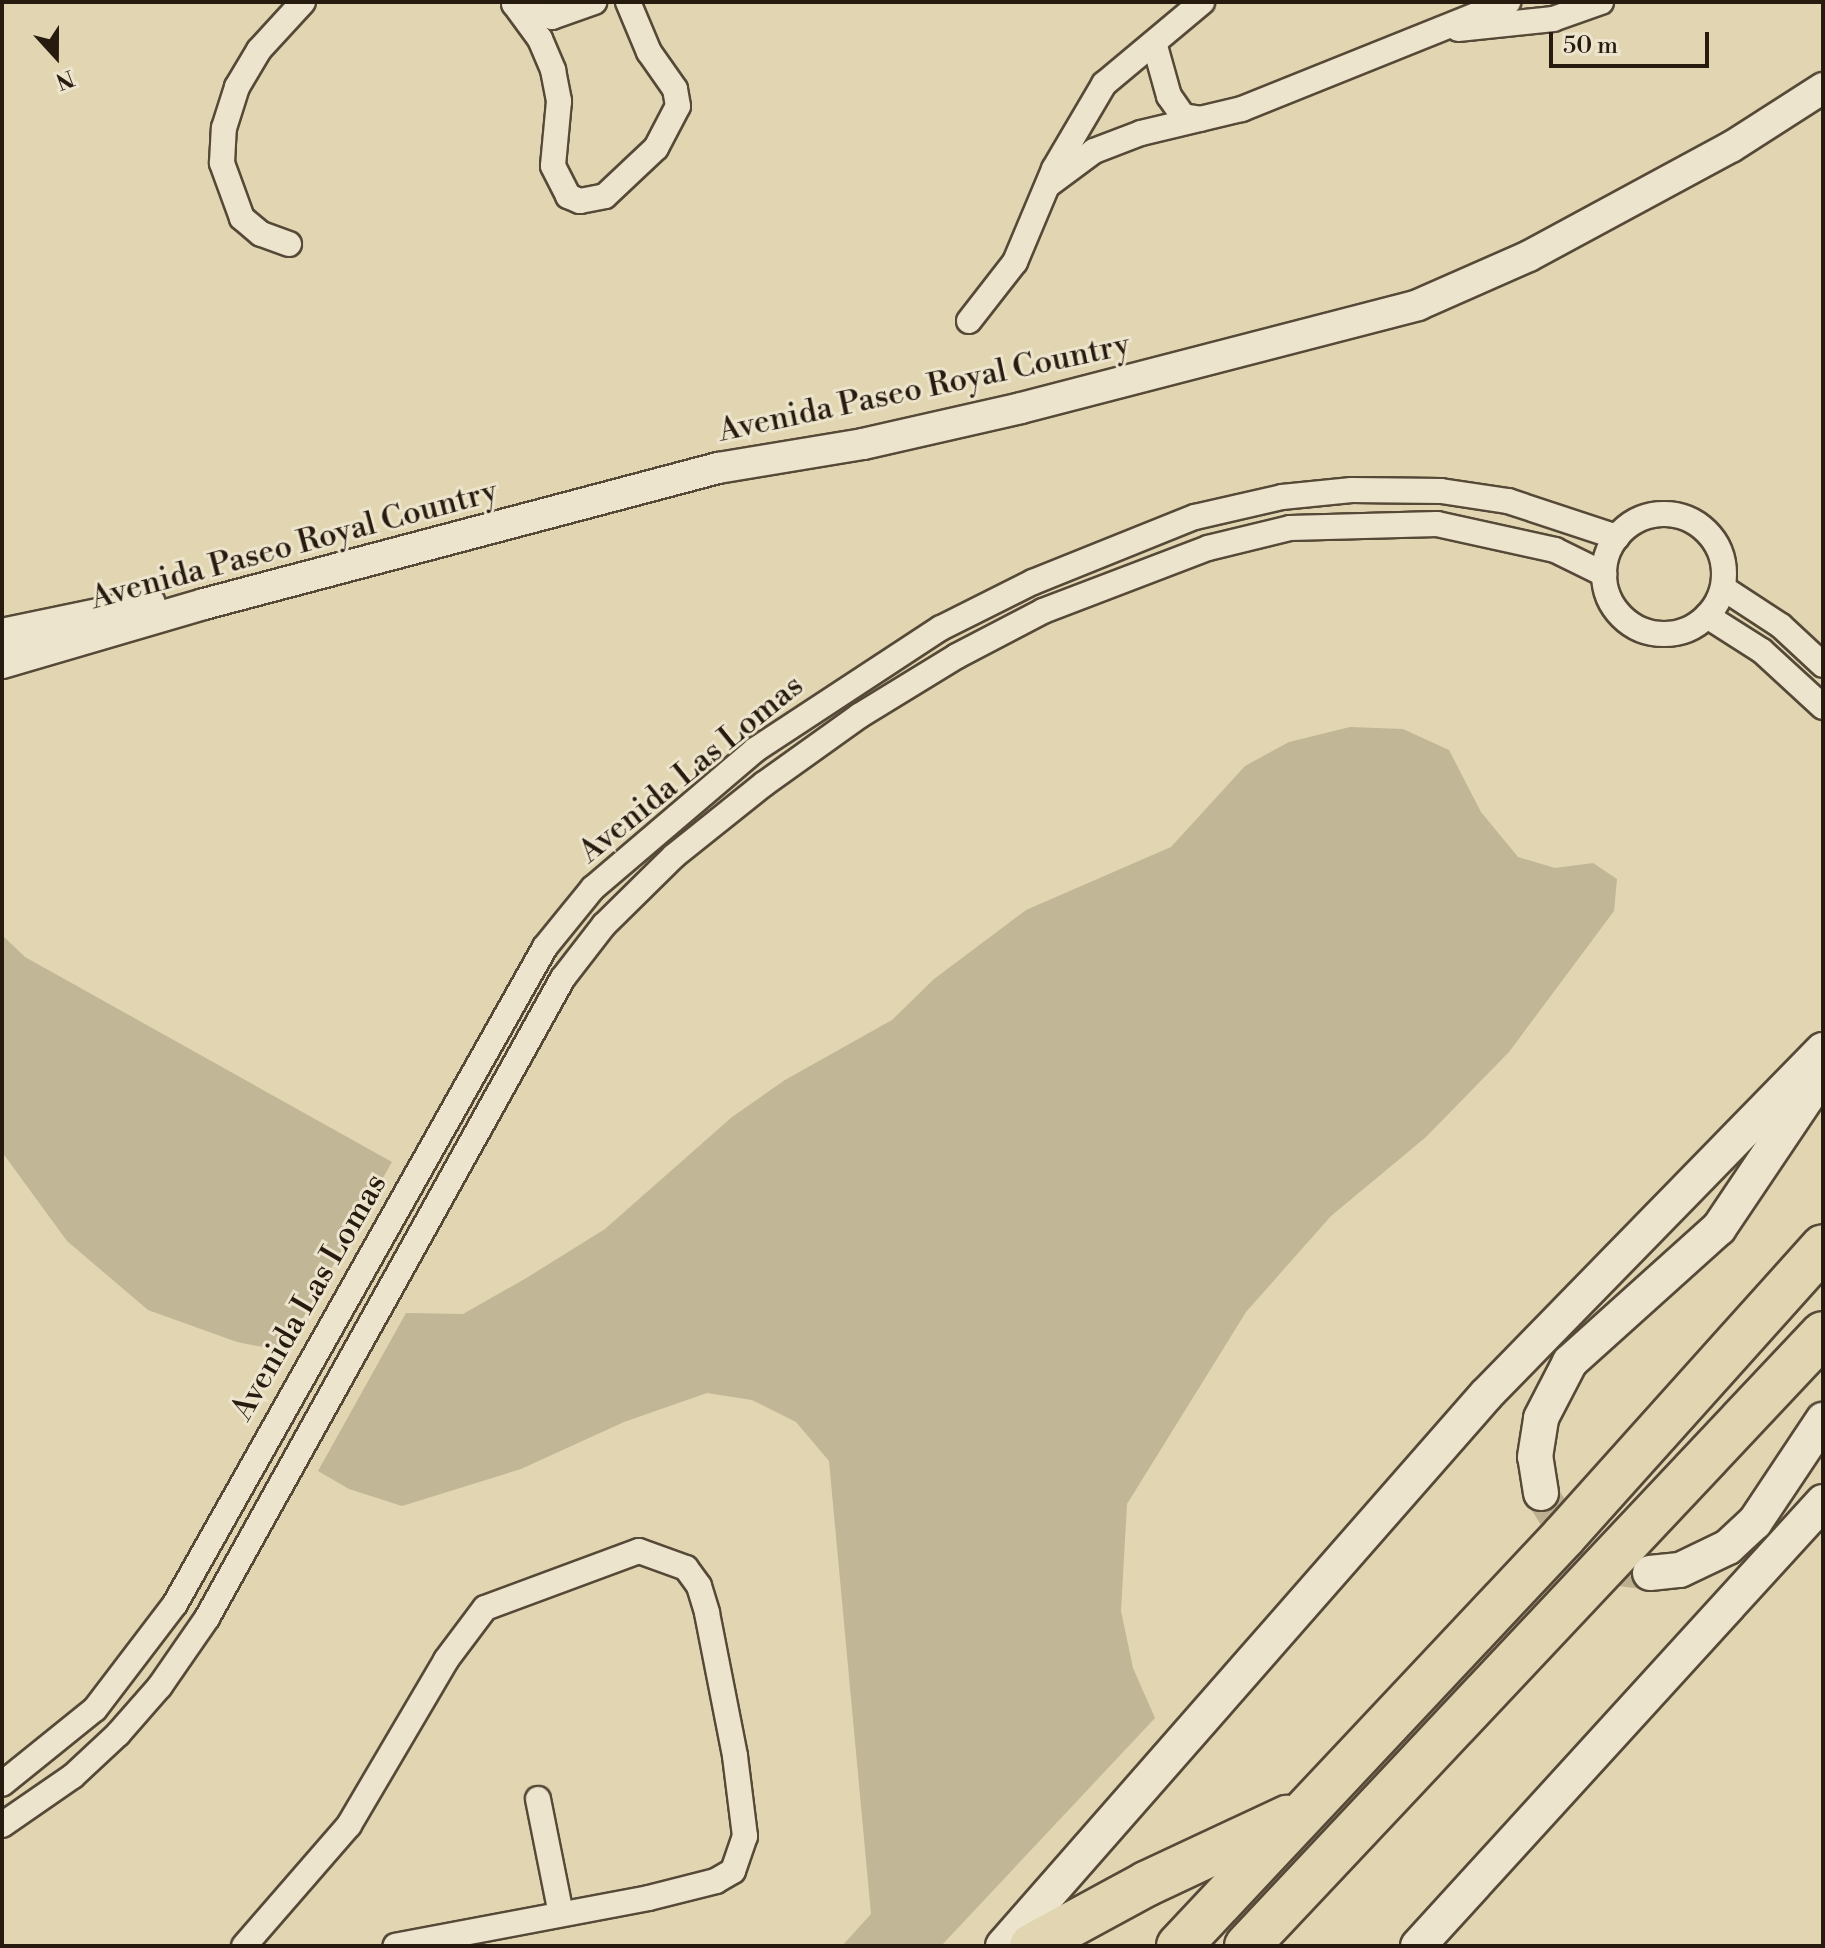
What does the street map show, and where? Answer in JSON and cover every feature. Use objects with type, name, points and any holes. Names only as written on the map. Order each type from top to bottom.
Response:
[{"type":"highway","points":[[1179,1946],[1564,1536],[1823,1247]]},
{"type":"highway","points":[[1247,1946],[1823,1334]]},
{"type":"highway","points":[[1032,1946],[1146,1884],[1308,1809]]},
{"type":"main road","points":[[1003,1946],[1486,1395],[1823,1050]]},
{"type":"main road","points":[[1541,1493],[1535,1457],[1541,1418],[1570,1362],[1719,1228],[1823,1073]]},
{"type":"main road","points":[[1650,1573],[1680,1570],[1728,1547],[1755,1522],[1823,1420]]},
{"type":"main road","points":[[1418,1946],[1823,1502]]},
{"type":"street","points":[[289,244],[261,234],[242,218],[222,163],[224,128],[237,87],[259,50],[303,2]]},
{"type":"street","points":[[513,3],[552,17],[594,2]]},
{"type":"street","points":[[513,3],[540,39],[553,70],[559,101],[553,166],[563,189],[580,201],[605,196],[656,148],[678,106],[675,89],[649,52],[628,2]]},
{"type":"street","points":[[969,321],[1015,262],[1079,120],[1104,84],[1155,46],[1202,2]]},
{"type":"street","points":[[1048,185],[1094,151],[1242,109],[1508,2]]},
{"type":"street","points":[[1439,30],[1511,26],[1601,2]]},
{"type":"street","points":[[1155,46],[1169,96],[1183,116],[1201,119]]},
{"type":"street","name":"Avenida Paseo Royal Country","points":[[2,663],[204,604],[718,468],[863,444],[1021,408],[1418,305],[1529,256],[1731,147],[1823,88]]},
{"type":"street","name":"Avenida Las Lomas","points":[[2,1784],[95,1709],[175,1604],[545,947],[593,888],[755,750],[941,628],[1033,582],[1195,517],[1282,497],[1352,490],[1441,491],[1508,501],[1617,537]]},
{"type":"street","points":[[1659,514],[1694,522],[1720,550],[1723,588],[1707,616],[1676,633],[1641,630],[1614,607],[1604,574],[1617,537],[1629,525],[1659,514]]},
{"type":"street","name":"Avenida Las Lomas","points":[[2,1825],[73,1776],[118,1734],[160,1686],[207,1618],[563,978],[604,925],[674,856],[764,784],[859,716],[957,656],[1043,611],[1208,548],[1290,528],[1437,524],[1555,550],[1604,574]]},
{"type":"street","points":[[1723,588],[1781,626],[1823,665]]},
{"type":"street","points":[[2,634],[159,601],[204,604]]},
{"type":"street","points":[[1707,616],[1762,651],[1823,707]]},
{"type":"street","points":[[245,1946],[349,1825],[453,1648],[485,1608],[611,1557],[639,1551],[664,1556],[686,1568],[699,1586],[707,1613],[735,1756],[742,1855],[733,1871],[716,1881],[395,1946]]},
{"type":"street","points":[[175,1604],[207,1618]]},
{"type":"street","points":[[538,1799],[561,1914]]},
{"type":"shaded area","points":[[1350,727],[1403,729],[1449,750],[1481,812],[1518,857],[1555,868],[1593,863],[1617,879],[1614,911],[1509,1052],[1426,1137],[1331,1216],[1246,1312],[1127,1504],[1121,1611],[1133,1668],[1155,1718],[941,1946],[842,1946],[871,1914],[829,1461],[796,1422],[752,1400],[707,1393],[624,1422],[521,1469],[402,1506],[349,1489],[318,1471],[406,1313],[463,1314],[528,1277],[605,1229],[732,1117],[785,1080],[892,1020],[934,979],[1026,910],[1171,847],[1245,766],[1289,742]]},
{"type":"shaded area","points":[[2,935],[25,957],[392,1162],[284,1351],[237,1342],[148,1310],[67,1241],[2,1152]]},
{"type":"tunnel","points":[[1541,1493],[1558,1520],[1603,1559],[1619,1569],[1650,1573]]}]
